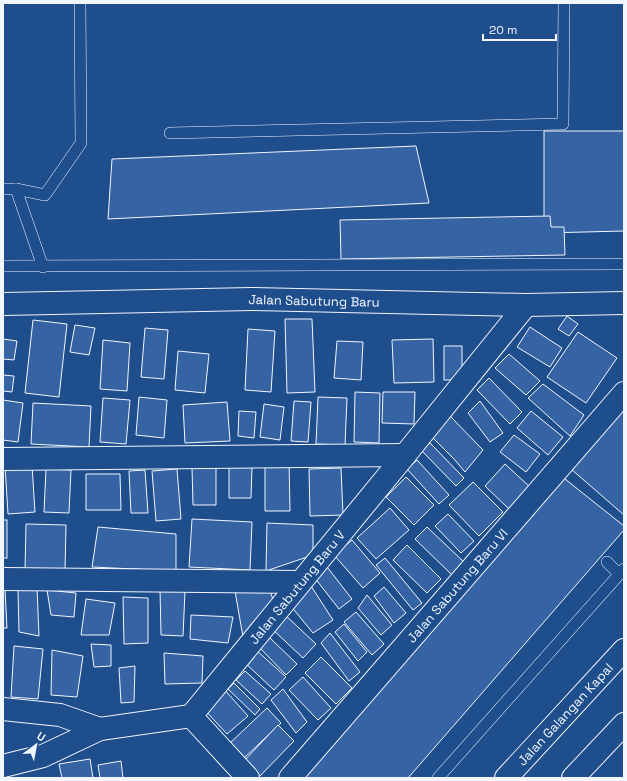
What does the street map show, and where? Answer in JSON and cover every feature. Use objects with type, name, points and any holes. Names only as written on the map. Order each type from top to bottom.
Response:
[{"type":"street","name":"Jalan Sabutung Baru","points":[[3,304],[252,299],[526,305],[624,303]]},
{"type":"street","name":"Jalan Sabutung Baru V","points":[[191,716],[526,305]]},
{"type":"street","name":"Jalan Sabutung Baru VI","points":[[290,778],[624,392]]},
{"type":"street","points":[[3,459],[405,455]]},
{"type":"street","points":[[3,579],[300,582]]},
{"type":"street","name":"Jalan Galangan Kapal","points":[[506,778],[624,650]]},
{"type":"street","points":[[3,709],[60,714],[100,729]]},
{"type":"street","points":[[3,766],[44,756],[100,729],[191,716],[248,778]]},
{"type":"street","points":[[574,778],[624,724]]},
{"type":"lane","points":[[3,189],[16,189],[45,195],[81,143],[80,3]]},
{"type":"lane","points":[[170,133],[563,124],[564,3]]},
{"type":"lane","points":[[16,189],[43,267]]},
{"type":"lane","points":[[3,266],[624,264]]},
{"type":"lane","points":[[438,778],[622,572],[606,562]]},
{"type":"building","points":[[544,131],[624,131],[624,231],[544,233]]},
{"type":"building","points":[[416,146],[429,203],[108,219],[112,159]]},
{"type":"building","points":[[550,216],[551,227],[564,227],[565,255],[341,259],[340,220]]},
{"type":"building","points":[[567,316],[578,324],[569,336],[558,329]]},
{"type":"building","points":[[285,319],[312,319],[315,392],[287,393]]},
{"type":"building","points":[[33,320],[67,324],[59,397],[25,393]]},
{"type":"building","points":[[75,325],[95,328],[89,355],[70,352]]},
{"type":"building","points":[[530,327],[562,348],[550,367],[517,347]]},
{"type":"building","points":[[145,328],[168,330],[164,379],[141,377]]},
{"type":"building","points":[[248,329],[275,331],[271,392],[245,390]]},
{"type":"building","points":[[578,332],[617,358],[586,403],[547,377]]},
{"type":"building","points":[[3,339],[17,341],[14,360],[3,359]]},
{"type":"building","points":[[433,339],[434,382],[394,383],[392,340]]},
{"type":"building","points":[[103,340],[130,343],[127,391],[100,389]]},
{"type":"building","points":[[337,341],[363,342],[361,380],[334,378]]},
{"type":"building","points":[[444,346],[462,346],[462,380],[444,380]]},
{"type":"building","points":[[178,351],[209,354],[205,393],[175,390]]},
{"type":"building","points":[[509,354],[540,381],[526,395],[495,368]]},
{"type":"building","points":[[3,375],[14,376],[12,392],[3,391]]},
{"type":"building","points":[[489,378],[522,412],[510,424],[477,390]]},
{"type":"building","points":[[543,384],[584,415],[570,436],[528,398]]},
{"type":"building","points":[[355,392],[380,393],[379,443],[354,442]]},
{"type":"building","points":[[383,392],[415,392],[414,424],[382,423]]},
{"type":"building","points":[[139,397],[167,400],[164,438],[136,435]]},
{"type":"building","points":[[318,397],[347,398],[345,445],[316,444]]},
{"type":"building","points":[[103,398],[130,400],[126,444],[100,442]]},
{"type":"building","points":[[3,400],[23,403],[18,442],[3,440]]},
{"type":"building","points":[[294,401],[311,402],[308,442],[291,441]]},
{"type":"building","points":[[480,401],[503,433],[490,442],[468,413]]},
{"type":"building","points":[[227,402],[230,441],[185,443],[183,405]]},
{"type":"building","points":[[33,403],[91,406],[89,447],[31,444]]},
{"type":"building","points":[[264,404],[284,407],[280,440],[260,437]]},
{"type":"building","points":[[624,409],[624,515],[571,469]]},
{"type":"building","points":[[239,411],[256,412],[254,438],[238,436]]},
{"type":"building","points":[[531,411],[563,437],[548,455],[517,428]]},
{"type":"building","points":[[450,416],[483,450],[465,472],[430,435]]},
{"type":"building","points":[[514,435],[540,454],[526,472],[500,452]]},
{"type":"building","points":[[430,443],[464,478],[456,486],[422,451]]},
{"type":"building","points":[[417,460],[449,495],[439,504],[407,469]]},
{"type":"building","points":[[265,461],[289,461],[290,511],[265,511]]},
{"type":"building","points":[[505,464],[530,487],[509,509],[485,486]]},
{"type":"building","points":[[32,465],[35,512],[8,514],[5,466]]},
{"type":"building","points":[[229,466],[252,467],[251,498],[229,498]]},
{"type":"building","points":[[192,467],[216,467],[216,505],[193,505]]},
{"type":"building","points":[[341,468],[343,515],[310,516],[309,469]]},
{"type":"building","points":[[46,469],[71,470],[69,513],[44,512]]},
{"type":"building","points":[[177,469],[181,519],[156,521],[152,471]]},
{"type":"building","points":[[145,470],[148,513],[131,513],[129,471]]},
{"type":"building","points":[[86,474],[120,474],[121,510],[86,510]]},
{"type":"building","points":[[560,475],[624,526],[624,530],[408,778],[294,778]]},
{"type":"building","points":[[406,477],[434,505],[414,525],[386,497]]},
{"type":"building","points":[[473,482],[503,512],[479,536],[449,505]]},
{"type":"building","points":[[390,508],[409,530],[376,559],[357,538]]},
{"type":"building","points":[[448,514],[474,541],[461,553],[435,526]]},
{"type":"building","points":[[192,519],[252,522],[250,570],[189,567]]},
{"type":"building","points":[[3,520],[7,520],[7,558],[3,558]]},
{"type":"building","points":[[267,523],[313,525],[313,555],[266,571]]},
{"type":"building","points":[[26,524],[66,525],[65,571],[25,571]]},
{"type":"building","points":[[98,527],[176,534],[176,571],[92,567]]},
{"type":"building","points":[[427,527],[465,563],[453,576],[415,539]]},
{"type":"building","points":[[352,540],[380,573],[363,588],[334,555]]},
{"type":"building","points":[[407,545],[441,579],[427,593],[393,560]]},
{"type":"building","points":[[385,558],[422,603],[413,610],[376,565]]},
{"type":"building","points":[[327,567],[352,599],[339,609],[314,577]]},
{"type":"building","points":[[311,586],[333,620],[313,633],[290,605]]},
{"type":"building","points":[[37,587],[39,636],[19,632],[18,590]]},
{"type":"building","points":[[384,587],[406,613],[394,623],[374,596]]},
{"type":"building","points":[[3,589],[5,589],[7,628],[3,628]]},
{"type":"building","points":[[160,589],[185,591],[183,636],[161,635]]},
{"type":"building","points":[[47,590],[76,593],[74,617],[51,615]]},
{"type":"building","points":[[235,591],[270,591],[274,602],[243,637]]},
{"type":"building","points":[[367,595],[392,625],[381,635],[358,608]]},
{"type":"building","points":[[123,597],[148,598],[148,643],[124,644]]},
{"type":"building","points":[[86,599],[115,603],[109,635],[81,635]]},
{"type":"building","points":[[356,612],[384,644],[372,655],[344,622]]},
{"type":"building","points":[[283,613],[316,644],[303,658],[270,627]]},
{"type":"building","points":[[191,615],[233,617],[228,643],[190,639]]},
{"type":"building","points":[[344,624],[367,652],[358,661],[335,632]]},
{"type":"building","points":[[330,633],[360,672],[349,681],[321,643]]},
{"type":"building","points":[[269,637],[297,664],[286,675],[259,647]]},
{"type":"building","points":[[91,644],[111,645],[111,666],[94,667]]},
{"type":"building","points":[[14,646],[43,649],[38,699],[11,697]]},
{"type":"building","points":[[255,649],[286,677],[274,690],[244,662]]},
{"type":"building","points":[[52,650],[83,656],[77,697],[51,695]]},
{"type":"building","points":[[164,653],[203,656],[202,683],[165,684]]},
{"type":"building","points":[[321,657],[352,688],[336,704],[305,673]]},
{"type":"building","points":[[135,666],[134,702],[121,703],[119,668]]},
{"type":"building","points":[[245,671],[271,694],[262,704],[236,680]]},
{"type":"building","points":[[303,677],[331,708],[318,720],[289,690]]},
{"type":"building","points":[[234,683],[260,709],[255,715],[228,689]]},
{"type":"building","points":[[223,688],[248,716],[227,734],[202,707]]},
{"type":"building","points":[[283,689],[307,722],[296,733],[271,700]]},
{"type":"building","points":[[267,708],[281,723],[243,759],[229,744]]},
{"type":"building","points":[[278,725],[294,741],[258,778],[242,763]]},
{"type":"building","points":[[90,759],[93,778],[62,778],[59,764]]},
{"type":"building","points":[[121,761],[123,778],[100,778],[98,765]]}]
